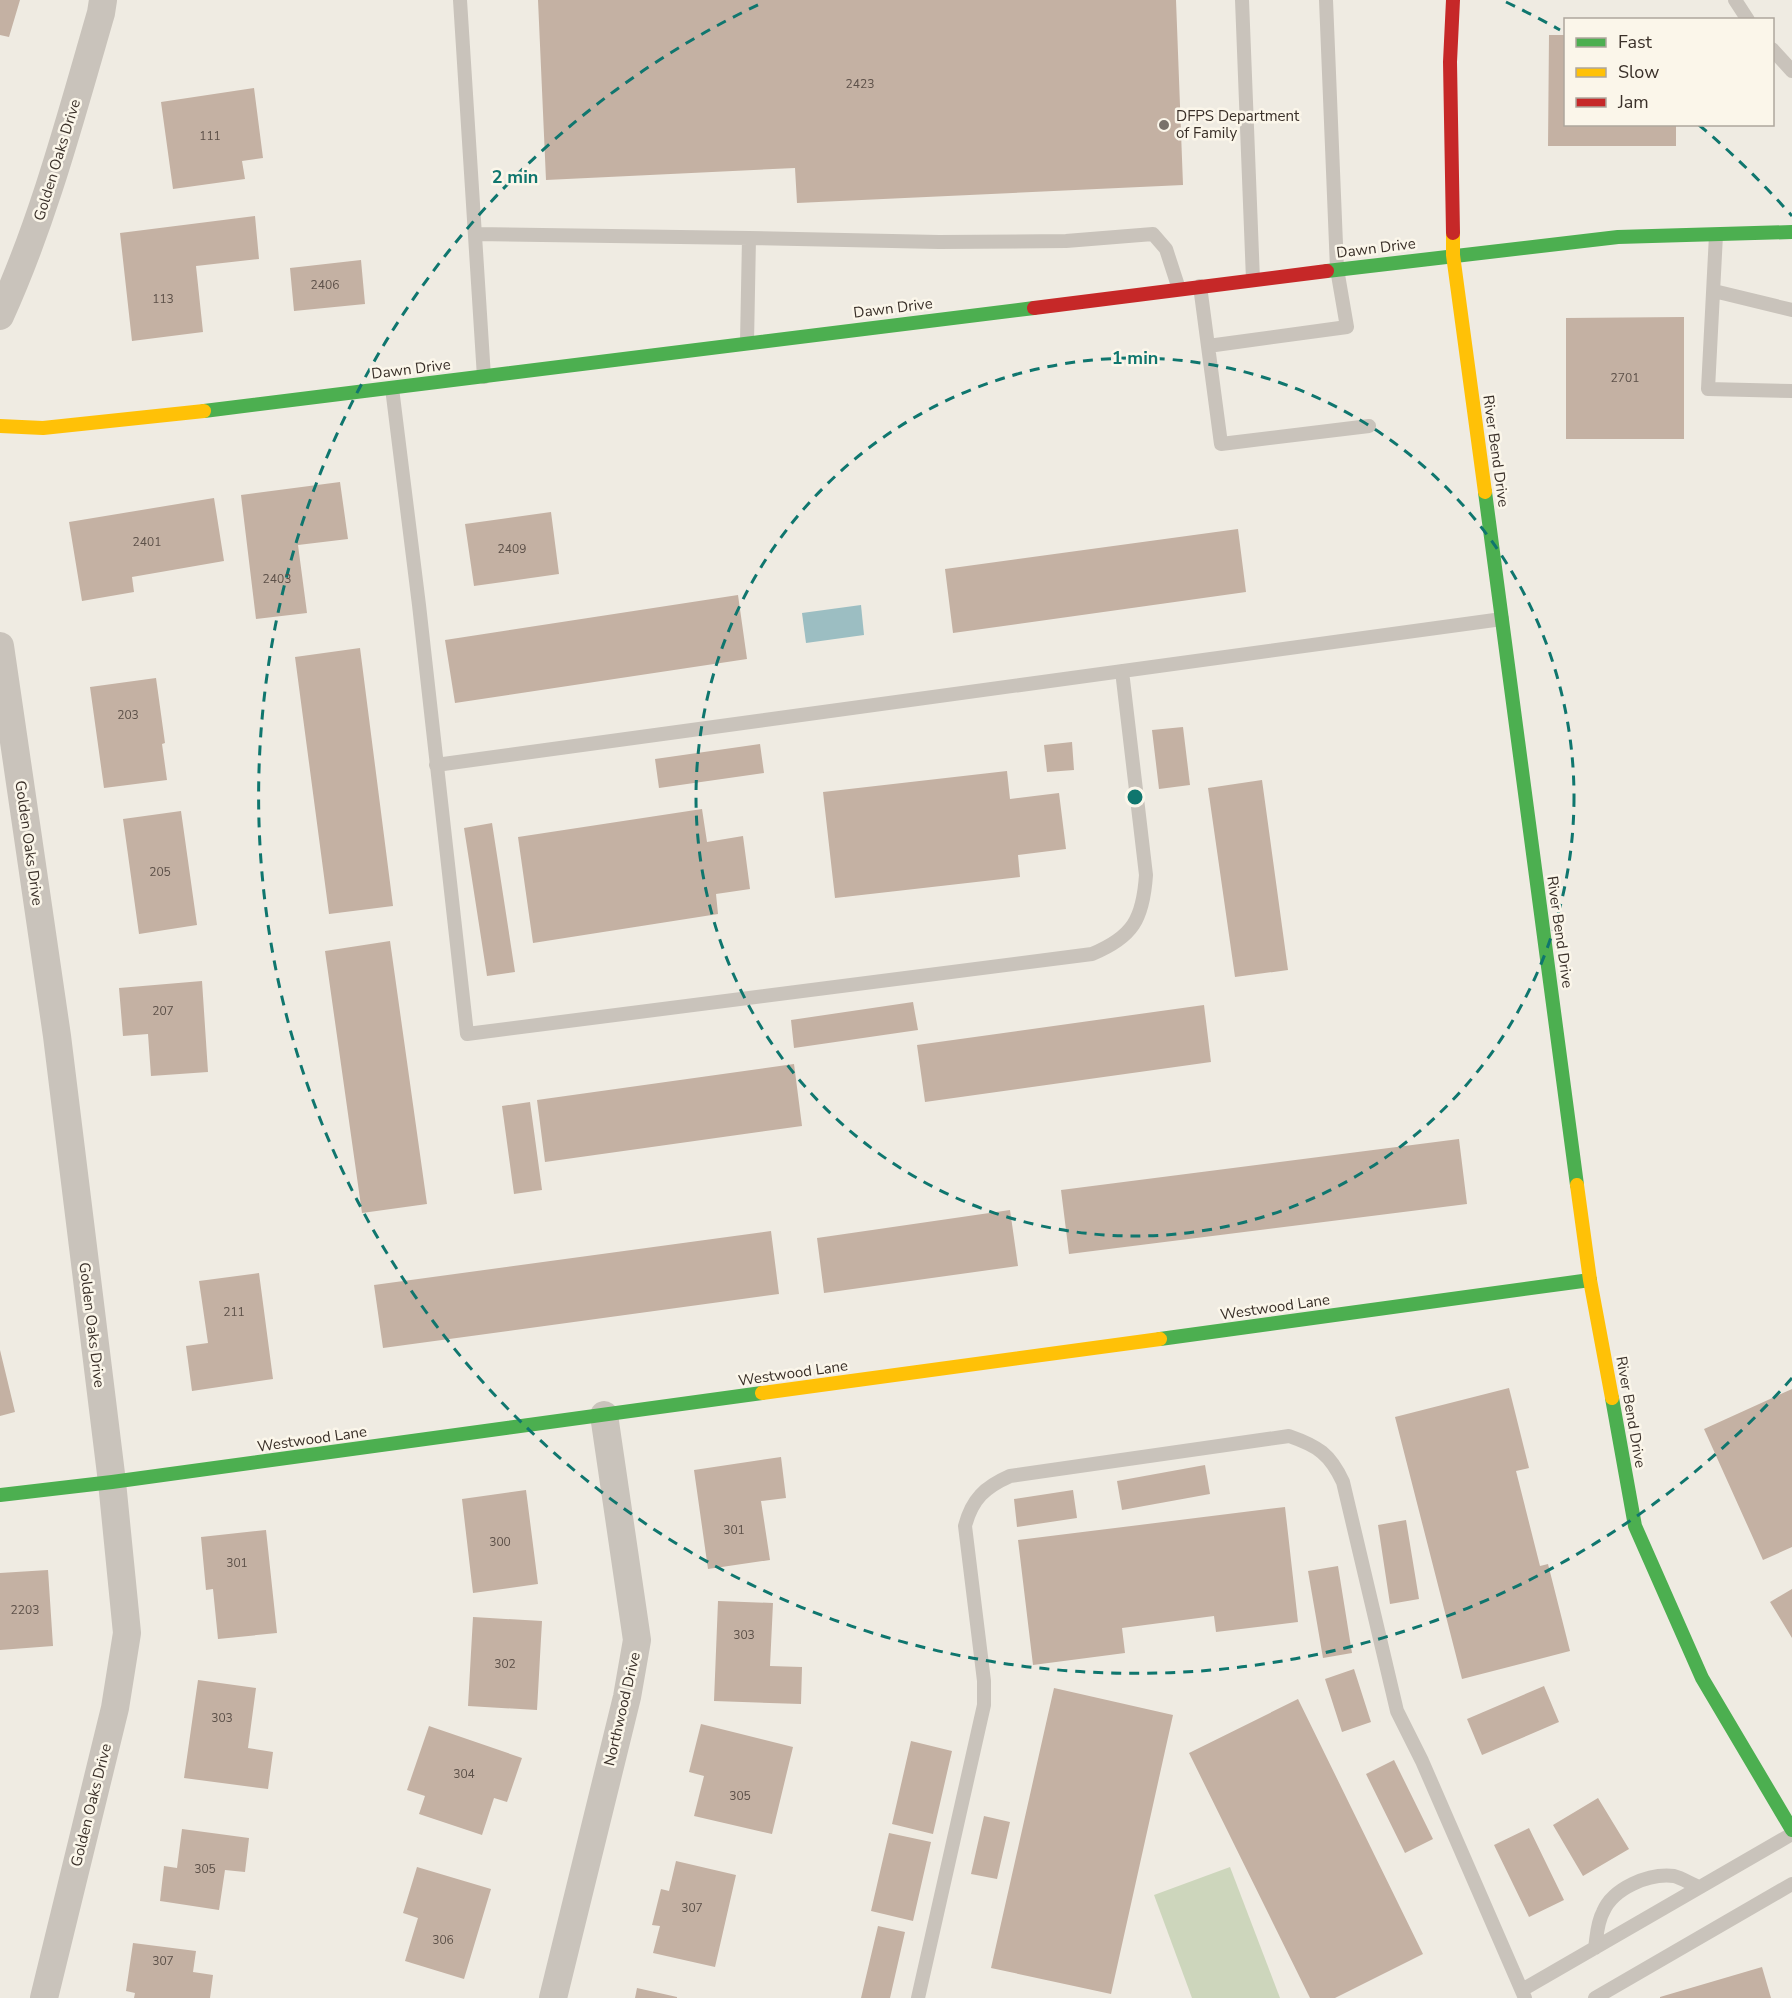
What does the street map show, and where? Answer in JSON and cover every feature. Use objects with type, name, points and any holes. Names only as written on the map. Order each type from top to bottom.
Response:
[{"type":"street","name":"Golden Oaks Drive","points":[[0,316],[22,269],[52,182],[103,0]]},
{"type":"street","name":"River Bend Drive","points":[[1453,0],[1450,62],[1453,255],[1590,1280],[1635,1526],[1702,1678],[1792,1832]]},
{"type":"street","name":"Dawn Drive","points":[[0,426],[43,428],[245,406],[1337,269],[1618,237],[1792,232]]},
{"type":"street","name":"Golden Oaks Drive","points":[[0,646],[57,1035],[112,1482],[127,1633],[115,1708],[44,1998]]},
{"type":"street","name":"Westwood Lane","points":[[0,1495],[112,1482],[1590,1280]]},
{"type":"street","name":"Northwood Drive","points":[[553,1998],[627,1697],[637,1640],[604,1415]]},
{"type":"lane","points":[[460,0],[484,376]]},
{"type":"lane","points":[[1242,0],[1253,280]]},
{"type":"lane","points":[[1208,346],[1347,327],[1337,269],[1326,0]]},
{"type":"lane","points":[[1735,0],[1747,18]]},
{"type":"lane","points":[[1774,50],[1792,71]]},
{"type":"lane","points":[[475,234],[939,242],[1066,241],[1153,234],[1166,249],[1179,289]]},
{"type":"lane","points":[[1716,234],[1708,389],[1792,391]]},
{"type":"lane","points":[[747,343],[748,238]]},
{"type":"lane","points":[[1200,286],[1221,444],[1369,426]]},
{"type":"lane","points":[[1714,291],[1792,310]]},
{"type":"lane","points":[[392,388],[419,605],[466,1034],[1092,954],[1111,946],[1127,933],[1136,920],[1145,900],[1146,875],[1122,671]]},
{"type":"lane","points":[[436,765],[1502,619]]},
{"type":"lane","points":[[918,1998],[984,1705],[984,1681],[965,1526],[969,1510],[980,1495],[993,1483],[1010,1476],[1289,1436],[1325,1453],[1335,1465],[1343,1482],[1397,1711],[1427,1772],[1524,1994],[1595,1948],[1792,1832]]},
{"type":"lane","points":[[1595,1948],[1598,1924],[1603,1910],[1620,1891],[1658,1875],[1676,1876],[1699,1887]]},
{"type":"lane","points":[[1594,1998],[1792,1884]]},
{"type":"green space","points":[[1230,1867],[1280,1998],[1192,1998],[1154,1895]]},
{"type":"water","points":[[861,605],[864,635],[806,643],[802,613]]},
{"type":"building","points":[[0,0],[20,0],[9,37],[0,35]]},
{"type":"building","points":[[538,0],[1176,0],[1183,185],[797,203],[795,168],[546,180]]},
{"type":"building","points":[[1549,35],[1564,35],[1564,126],[1676,126],[1676,146],[1548,146]]},
{"type":"building","points":[[254,88],[263,158],[242,161],[245,179],[173,189],[161,102]]},
{"type":"building","points":[[255,216],[259,259],[196,266],[203,332],[132,341],[120,233]]},
{"type":"building","points":[[361,260],[365,304],[294,311],[290,268]]},
{"type":"building","points":[[1684,317],[1684,439],[1566,439],[1566,318]]},
{"type":"building","points":[[340,482],[348,539],[298,545],[307,613],[256,619],[241,495]]},
{"type":"building","points":[[214,498],[224,561],[132,577],[134,592],[82,601],[69,522]]},
{"type":"building","points":[[551,512],[559,574],[474,586],[465,524]]},
{"type":"building","points":[[1238,529],[1246,592],[953,633],[945,569]]},
{"type":"building","points":[[738,595],[747,659],[455,703],[445,640]]},
{"type":"building","points":[[360,648],[393,906],[329,914],[295,657]]},
{"type":"building","points":[[156,678],[165,743],[162,744],[167,780],[104,788],[90,687]]},
{"type":"building","points":[[1183,727],[1190,785],[1159,789],[1152,730]]},
{"type":"building","points":[[1072,742],[1074,770],[1047,772],[1044,745]]},
{"type":"building","points":[[760,744],[764,773],[659,788],[655,759]]},
{"type":"building","points":[[1007,771],[1010,799],[1059,793],[1066,849],[1018,855],[1020,877],[835,898],[823,792]]},
{"type":"building","points":[[1262,780],[1288,970],[1235,977],[1208,788]]},
{"type":"building","points":[[702,809],[707,842],[743,836],[750,889],[716,894],[718,914],[533,943],[518,837]]},
{"type":"building","points":[[181,811],[197,925],[139,934],[123,819]]},
{"type":"building","points":[[492,823],[515,972],[487,976],[464,828]]},
{"type":"building","points":[[390,941],[427,1204],[362,1213],[325,951]]},
{"type":"building","points":[[202,981],[208,1072],[151,1076],[148,1034],[123,1036],[119,988]]},
{"type":"building","points":[[913,1002],[918,1030],[794,1048],[791,1020]]},
{"type":"building","points":[[1204,1005],[1211,1062],[925,1102],[917,1045]]},
{"type":"building","points":[[794,1064],[802,1126],[545,1162],[537,1100]]},
{"type":"building","points":[[530,1102],[542,1190],[514,1194],[502,1106]]},
{"type":"building","points":[[1459,1139],[1467,1204],[1069,1254],[1061,1190]]},
{"type":"building","points":[[1010,1210],[1018,1266],[824,1293],[817,1238]]},
{"type":"building","points":[[771,1231],[779,1294],[383,1348],[374,1285]]},
{"type":"building","points":[[259,1273],[273,1379],[192,1391],[186,1346],[208,1343],[199,1281]]},
{"type":"building","points":[[0,1350],[15,1412],[0,1416]]},
{"type":"building","points":[[1509,1388],[1529,1468],[1516,1471],[1540,1566],[1548,1564],[1570,1651],[1462,1679],[1395,1417]]},
{"type":"building","points":[[1792,1389],[1792,1547],[1763,1560],[1704,1429]]},
{"type":"building","points":[[781,1457],[786,1498],[761,1501],[770,1560],[708,1569],[694,1470]]},
{"type":"building","points":[[1205,1465],[1210,1494],[1122,1510],[1117,1481]]},
{"type":"building","points":[[526,1490],[538,1584],[473,1593],[462,1499]]},
{"type":"building","points":[[1073,1490],[1077,1518],[1017,1527],[1014,1499]]},
{"type":"building","points":[[1285,1507],[1298,1622],[1216,1632],[1214,1616],[1122,1628],[1125,1653],[1033,1665],[1018,1540]]},
{"type":"building","points":[[1406,1520],[1419,1599],[1390,1604],[1378,1525]]},
{"type":"building","points":[[266,1530],[277,1633],[218,1639],[213,1589],[206,1590],[201,1537]]},
{"type":"building","points":[[1338,1566],[1352,1653],[1323,1658],[1308,1571]]},
{"type":"building","points":[[48,1570],[53,1646],[0,1650],[0,1573]]},
{"type":"building","points":[[1792,1589],[1792,1638],[1770,1602]]},
{"type":"building","points":[[718,1601],[773,1603],[770,1666],[802,1667],[801,1704],[714,1701]]},
{"type":"building","points":[[473,1617],[542,1621],[537,1710],[468,1706]]},
{"type":"building","points":[[1354,1669],[1371,1722],[1342,1732],[1325,1679]]},
{"type":"building","points":[[198,1680],[256,1688],[248,1748],[273,1752],[268,1789],[184,1778]]},
{"type":"building","points":[[1544,1686],[1559,1722],[1482,1755],[1467,1719]]},
{"type":"building","points":[[1054,1688],[1173,1715],[1111,1994],[991,1968]]},
{"type":"building","points":[[1298,1699],[1423,1954],[1335,1998],[1310,1998],[1189,1753]]},
{"type":"building","points":[[701,1724],[793,1747],[772,1834],[694,1816],[704,1776],[689,1772]]},
{"type":"building","points":[[429,1726],[522,1758],[507,1802],[494,1798],[482,1835],[419,1814],[425,1796],[407,1790]]},
{"type":"building","points":[[911,1741],[952,1751],[933,1834],[892,1824]]},
{"type":"building","points":[[1394,1760],[1433,1839],[1405,1853],[1366,1774]]},
{"type":"building","points":[[1598,1798],[1629,1849],[1583,1876],[1553,1825]]},
{"type":"building","points":[[984,1816],[1010,1822],[997,1879],[971,1874]]},
{"type":"building","points":[[1529,1828],[1564,1900],[1529,1917],[1494,1845]]},
{"type":"building","points":[[182,1829],[249,1838],[245,1872],[225,1870],[219,1910],[160,1901],[164,1866],[177,1868]]},
{"type":"building","points":[[889,1833],[931,1842],[913,1921],[871,1911]]},
{"type":"building","points":[[676,1861],[736,1875],[715,1967],[653,1953],[660,1926],[652,1925],[661,1889],[669,1891]]},
{"type":"building","points":[[417,1867],[491,1889],[464,1979],[405,1961],[418,1918],[403,1913]]},
{"type":"building","points":[[878,1926],[905,1932],[890,1998],[861,1998]]},
{"type":"building","points":[[133,1943],[196,1951],[193,1972],[213,1975],[210,1998],[134,1998],[135,1993],[126,1991]]},
{"type":"building","points":[[1762,1967],[1771,1998],[1660,1998],[1660,1997]]},
{"type":"building","points":[[637,1988],[677,1997],[677,1998],[635,1998]]},
{"type":"traffic: fast","points":[[1327,271],[1618,237],[1792,232]]},
{"type":"traffic: fast","points":[[204,411],[1034,308]]},
{"type":"traffic: fast","points":[[1485,492],[1577,1185]]},
{"type":"traffic: fast","points":[[1160,1339],[1590,1280]]},
{"type":"traffic: fast","points":[[0,1495],[112,1482],[762,1393]]},
{"type":"traffic: fast","points":[[1612,1398],[1635,1526],[1702,1678],[1792,1830]]},
{"type":"traffic: slow","points":[[1453,233],[1453,255],[1485,492]]},
{"type":"traffic: slow","points":[[0,426],[43,428],[204,411]]},
{"type":"traffic: slow","points":[[1577,1185],[1590,1280],[1612,1398]]},
{"type":"traffic: slow","points":[[762,1393],[1160,1339]]},
{"type":"traffic: jam","points":[[1453,0],[1450,62],[1453,233]]},
{"type":"traffic: jam","points":[[1034,308],[1327,271]]},
{"type":"place","name":"DFPS Department of Family","points":[[1164,125]]}]
